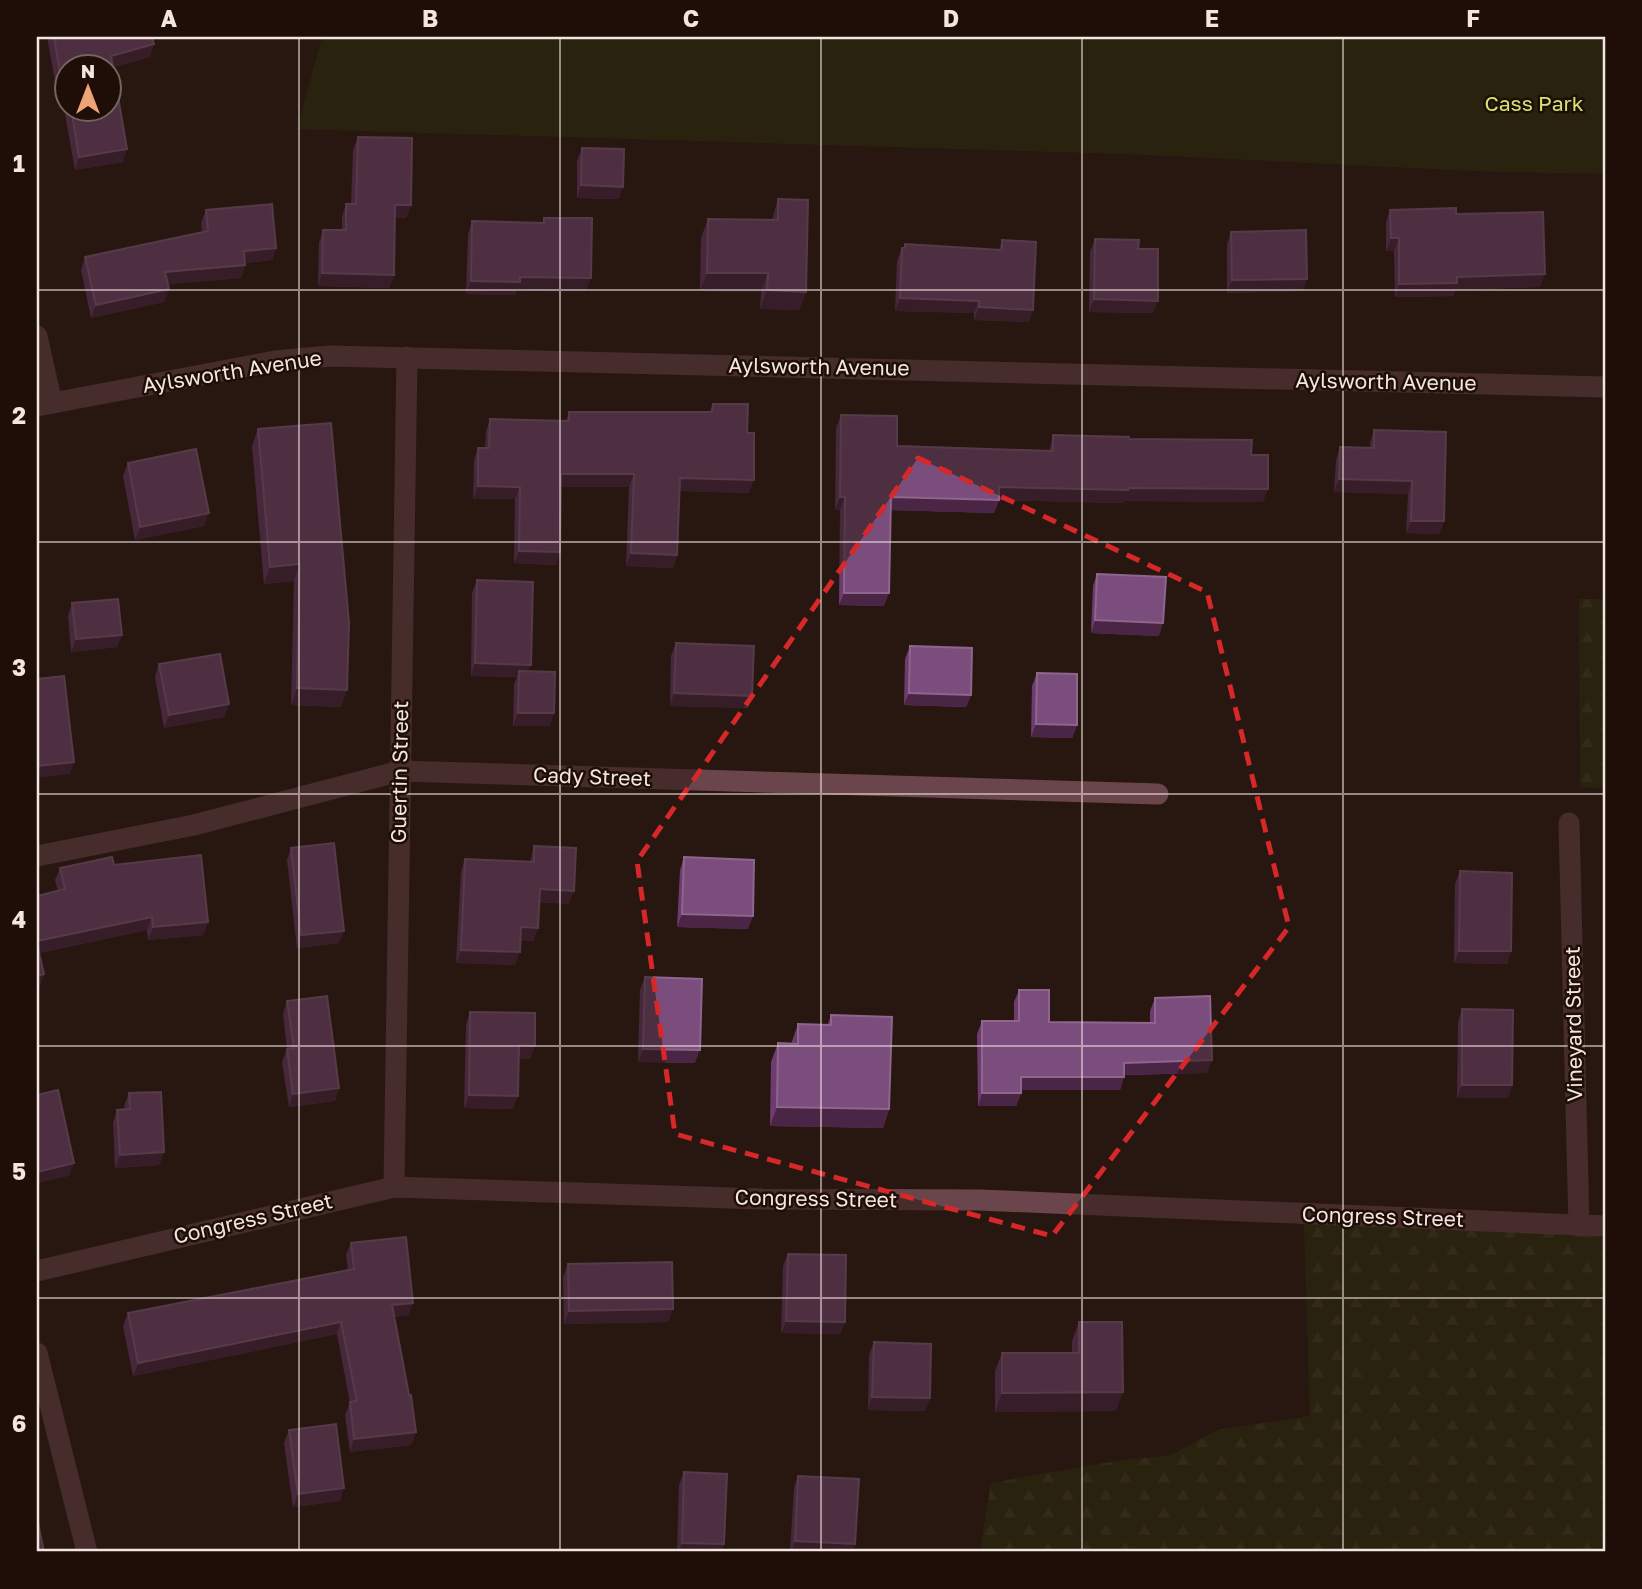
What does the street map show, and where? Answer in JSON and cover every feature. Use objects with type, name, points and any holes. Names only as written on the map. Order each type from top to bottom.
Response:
[{"type":"street","points":[[37,336],[44,405]]},
{"type":"street","name":"Aylsworth Avenue","points":[[44,405],[303,357],[407,357],[1605,387]]},
{"type":"street","name":"Guertin Street","points":[[394,1186],[407,357]]},
{"type":"street","name":"Cady Street","points":[[37,856],[194,825],[400,771],[1158,794]]},
{"type":"street","name":"Vineyard Street","points":[[1569,822],[1579,1226]]},
{"type":"street","name":"Congress Street","points":[[37,1271],[394,1186],[762,1199],[979,1200],[1605,1226]]},
{"type":"street","points":[[37,1353],[87,1552]]},
{"type":"highlighted area","points":[[918,458],[1207,592],[1289,927],[1052,1236],[675,1134],[637,861]]},
{"type":"green space","name":"Cass Park","points":[[322,37],[1605,37],[1605,174],[1474,171],[1127,154],[297,129]]},
{"type":"green space","points":[[1579,599],[1605,599],[1605,788],[1580,787]]},
{"type":"green space","points":[[1304,1223],[1605,1232],[1605,1552],[980,1552],[991,1483],[1116,1461],[1171,1455],[1217,1430],[1310,1416]]},
{"type":"building","points":[[54,37],[152,37],[154,44],[122,53],[56,52]]},
{"type":"building","points":[[122,120],[127,149],[79,157],[73,122]]},
{"type":"building","points":[[358,137],[412,138],[411,205],[395,205],[394,275],[322,273],[323,230],[346,230],[346,204],[356,204]]},
{"type":"building","points":[[582,148],[624,149],[623,187],[581,185]]},
{"type":"building","points":[[778,199],[808,200],[806,292],[767,290],[768,273],[707,273],[708,219],[778,220]]},
{"type":"building","points":[[272,204],[276,248],[244,251],[245,265],[165,272],[169,289],[96,305],[85,257],[208,231],[206,210]]},
{"type":"building","points":[[1456,208],[1456,214],[1543,212],[1545,274],[1457,277],[1457,283],[1399,284],[1399,238],[1391,238],[1390,210]]},
{"type":"building","points":[[544,218],[592,218],[591,278],[520,277],[520,282],[471,281],[472,221],[544,223]]},
{"type":"building","points":[[1306,230],[1307,279],[1232,280],[1231,232]]},
{"type":"building","points":[[1095,239],[1139,240],[1138,249],[1158,249],[1158,301],[1094,299]]},
{"type":"building","points":[[1002,240],[1036,242],[1033,310],[979,307],[979,301],[900,298],[902,248],[905,248],[905,244],[1002,250]]},
{"type":"building","points":[[713,404],[748,404],[747,433],[754,433],[754,480],[680,478],[677,555],[631,553],[634,474],[561,474],[560,552],[519,551],[520,487],[478,486],[478,448],[489,448],[490,419],[569,421],[569,412],[712,412]]},
{"type":"building","points":[[841,415],[897,416],[897,446],[1053,451],[1053,435],[1252,440],[1251,455],[1268,455],[1268,489],[999,487],[999,500],[891,497],[889,593],[844,593],[845,497],[840,497]]},
{"type":"building","points":[[331,423],[349,623],[347,690],[297,688],[300,564],[270,567],[258,429]]},
{"type":"building","points":[[1374,430],[1446,432],[1444,521],[1411,521],[1412,481],[1339,479],[1340,447],[1374,448]]},
{"type":"building","points":[[196,449],[209,513],[140,527],[128,463]]},
{"type":"building","points":[[1097,574],[1166,577],[1163,623],[1095,620]]},
{"type":"building","points":[[477,580],[533,582],[531,665],[475,663]]},
{"type":"building","points":[[118,599],[122,635],[76,639],[72,603]]},
{"type":"building","points":[[676,643],[754,646],[752,696],[674,693]]},
{"type":"building","points":[[910,646],[972,648],[971,695],[909,693]]},
{"type":"building","points":[[220,654],[229,704],[169,715],[159,664]]},
{"type":"building","points":[[519,671],[555,672],[554,713],[518,713]]},
{"type":"building","points":[[1037,673],[1077,674],[1077,725],[1036,724]]},
{"type":"building","points":[[64,676],[74,762],[37,766],[37,679]]},
{"type":"building","points":[[334,843],[344,931],[301,935],[291,848]]},
{"type":"building","points":[[534,846],[576,848],[574,891],[540,889],[538,928],[521,927],[520,952],[461,950],[465,859],[534,862]]},
{"type":"building","points":[[201,855],[208,922],[153,927],[152,917],[37,941],[37,896],[65,889],[60,868],[112,857],[114,865]]},
{"type":"building","points":[[684,857],[754,860],[753,916],[682,914]]},
{"type":"building","points":[[1460,871],[1512,873],[1511,951],[1459,951]]},
{"type":"building","points":[[37,944],[44,974],[37,976]]},
{"type":"building","points":[[645,977],[702,979],[700,1050],[643,1049]]},
{"type":"building","points":[[1019,990],[1049,990],[1049,1022],[1155,1023],[1155,998],[1210,996],[1212,1060],[1124,1063],[1124,1077],[1021,1077],[1021,1093],[982,1093],[982,1021],[1019,1021]]},
{"type":"building","points":[[327,996],[339,1088],[293,1094],[287,1049],[294,1048],[287,1001]]},
{"type":"building","points":[[1462,1009],[1513,1010],[1512,1085],[1462,1085]]},
{"type":"building","points":[[470,1012],[535,1013],[535,1046],[519,1045],[518,1096],[469,1095]]},
{"type":"building","points":[[831,1015],[892,1017],[889,1109],[777,1107],[778,1043],[798,1044],[798,1024],[831,1025]]},
{"type":"building","points":[[58,1090],[74,1163],[37,1172],[37,1095]]},
{"type":"building","points":[[161,1092],[164,1152],[120,1155],[117,1110],[130,1109],[129,1093]]},
{"type":"building","points":[[406,1237],[413,1303],[392,1305],[416,1432],[354,1439],[350,1402],[357,1401],[341,1322],[138,1363],[128,1313],[354,1269],[351,1243]]},
{"type":"building","points":[[788,1254],[846,1255],[845,1322],[786,1321]]},
{"type":"building","points":[[672,1262],[673,1309],[569,1311],[568,1264]]},
{"type":"building","points":[[1079,1322],[1122,1322],[1123,1392],[1002,1393],[1002,1353],[1079,1353]]},
{"type":"building","points":[[874,1342],[931,1344],[930,1398],[872,1397]]},
{"type":"building","points":[[336,1424],[344,1488],[298,1494],[289,1430]]},
{"type":"building","points":[[684,1472],[727,1474],[724,1544],[682,1543]]},
{"type":"building","points":[[798,1476],[859,1479],[855,1544],[795,1541]]},
{"type":"building","points":[[37,1518],[44,1552],[37,1552]]}]
